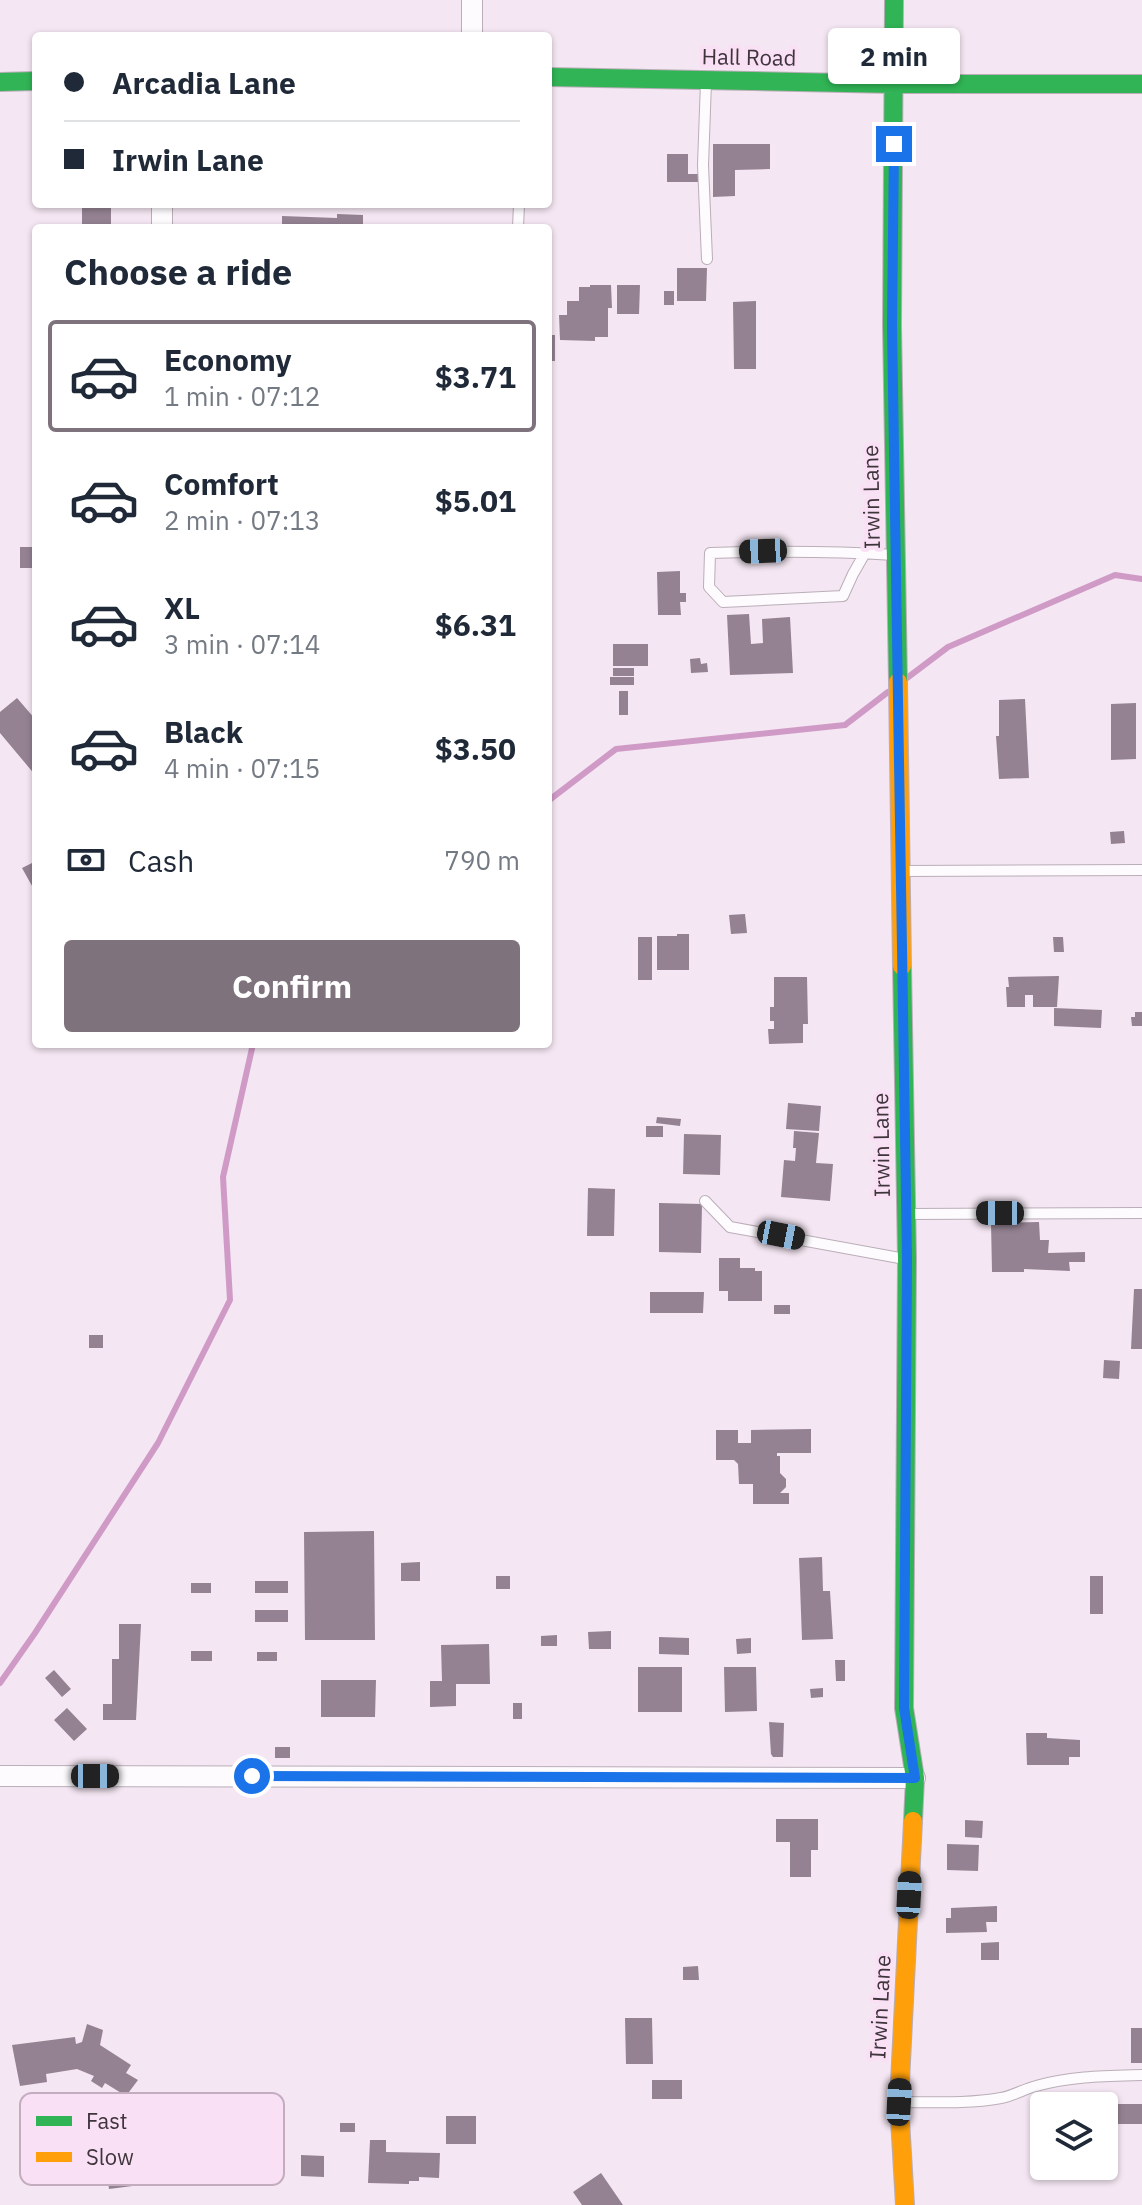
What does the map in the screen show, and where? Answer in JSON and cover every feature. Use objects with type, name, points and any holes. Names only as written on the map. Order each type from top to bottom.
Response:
[{"type":"street","points":[[472,0],[472,32]]},
{"type":"street","name":"Irwin Lane","points":[[894,0],[892,326],[907,1259],[904,1708],[915,1778],[899,2102],[905,2205]]},
{"type":"street","name":"Hall Road","points":[[552,77],[894,84],[1142,84]]},
{"type":"street","points":[[0,82],[32,81]]},
{"type":"street","points":[[0,1776],[915,1778]]},
{"type":"lane","points":[[707,80],[703,165],[707,259]]},
{"type":"lane","points":[[865,553],[843,596],[723,602],[709,587],[710,553],[790,550],[865,553],[896,555]]},
{"type":"lane","points":[[900,871],[1142,870]]},
{"type":"lane","points":[[705,1201],[730,1227],[907,1259]]},
{"type":"lane","points":[[906,1214],[1142,1213]]},
{"type":"lane","points":[[899,2102],[975,2102],[1071,2079],[1142,2075]]},
{"type":"building","points":[[713,144],[770,144],[770,169],[735,170],[735,196],[713,197]]},
{"type":"building","points":[[667,154],[688,154],[688,174],[698,174],[698,182],[667,182]]},
{"type":"building","points":[[82,208],[111,208],[111,224],[82,224]]},
{"type":"building","points":[[337,214],[363,215],[363,224],[282,224],[282,216],[337,218]]},
{"type":"building","points":[[677,268],[707,268],[706,301],[677,301]]},
{"type":"building","points":[[611,285],[608,337],[595,337],[595,341],[560,340],[559,315],[567,315],[567,301],[579,301],[579,287]]},
{"type":"building","points":[[617,285],[640,285],[639,314],[617,314]]},
{"type":"building","points":[[664,291],[674,291],[674,305],[664,305]]},
{"type":"building","points":[[756,301],[756,369],[734,369],[733,302]]},
{"type":"building","points":[[552,335],[555,335],[555,361],[552,361]]},
{"type":"building","points":[[20,547],[32,547],[32,568],[20,568]]},
{"type":"building","points":[[680,571],[680,593],[686,593],[686,602],[680,602],[681,615],[658,615],[657,572]]},
{"type":"building","points":[[749,614],[751,644],[763,643],[762,619],[790,617],[793,673],[730,675],[727,615]]},
{"type":"building","points":[[613,644],[648,644],[648,666],[613,666]]},
{"type":"building","points":[[700,658],[701,664],[707,663],[708,672],[691,673],[690,659]]},
{"type":"building","points":[[613,668],[634,668],[634,676],[613,676]]},
{"type":"building","points":[[610,677],[634,677],[634,685],[610,685]]},
{"type":"building","points":[[619,691],[628,691],[628,715],[619,715]]},
{"type":"building","points":[[17,698],[32,715],[32,771],[0,733],[0,712]]},
{"type":"building","points":[[1025,699],[1029,778],[999,779],[996,736],[999,736],[999,700]]},
{"type":"building","points":[[1136,703],[1136,759],[1111,760],[1111,704]]},
{"type":"building","points":[[1124,831],[1125,843],[1111,844],[1110,832]]},
{"type":"building","points":[[32,863],[32,886],[22,868]]},
{"type":"building","points":[[745,914],[747,933],[731,934],[729,915]]},
{"type":"building","points":[[689,934],[689,970],[657,970],[657,936]]},
{"type":"building","points":[[638,937],[652,937],[652,980],[638,980]]},
{"type":"building","points":[[1053,937],[1063,937],[1064,952],[1054,952]]},
{"type":"building","points":[[1059,976],[1057,1007],[1033,1007],[1033,995],[1025,995],[1025,1007],[1007,1007],[1008,977]]},
{"type":"building","points":[[774,977],[807,977],[808,1024],[803,1024],[803,1043],[769,1044],[768,1029],[774,1029],[774,1021],[770,1021],[770,1007],[774,1007]]},
{"type":"building","points":[[1054,1008],[1102,1010],[1101,1028],[1054,1026]]},
{"type":"building","points":[[1135,1012],[1142,1012],[1142,1026],[1132,1026],[1131,1017],[1135,1017]]},
{"type":"building","points":[[788,1103],[821,1106],[819,1131],[786,1129]]},
{"type":"building","points":[[657,1117],[681,1119],[680,1126],[656,1123]]},
{"type":"building","points":[[646,1126],[663,1126],[663,1137],[646,1137]]},
{"type":"building","points":[[794,1131],[819,1133],[816,1163],[833,1164],[830,1201],[781,1197],[784,1160],[795,1161]]},
{"type":"building","points":[[684,1134],[721,1135],[720,1175],[683,1174]]},
{"type":"building","points":[[588,1188],[615,1189],[614,1236],[587,1236]]},
{"type":"building","points":[[659,1203],[702,1204],[701,1253],[659,1252]]},
{"type":"building","points":[[1039,1222],[1040,1240],[1049,1240],[1048,1253],[1085,1252],[1085,1262],[1069,1262],[1070,1271],[1024,1269],[1024,1272],[992,1272],[991,1223]]},
{"type":"building","points":[[719,1258],[740,1258],[740,1268],[762,1271],[762,1301],[728,1301],[728,1291],[719,1291]]},
{"type":"building","points":[[1134,1289],[1142,1289],[1142,1349],[1131,1349]]},
{"type":"building","points":[[650,1292],[704,1292],[703,1313],[650,1313]]},
{"type":"building","points":[[774,1305],[790,1305],[790,1314],[774,1314]]},
{"type":"building","points":[[89,1335],[103,1335],[103,1348],[89,1348]]},
{"type":"building","points":[[1104,1360],[1120,1361],[1119,1379],[1103,1378]]},
{"type":"building","points":[[811,1429],[811,1453],[777,1453],[780,1456],[780,1473],[786,1479],[786,1487],[780,1493],[789,1493],[789,1504],[753,1504],[753,1484],[739,1484],[738,1464],[734,1460],[716,1460],[716,1430],[738,1430],[738,1443],[751,1443],[751,1430]]},
{"type":"building","points":[[374,1531],[375,1640],[305,1640],[304,1532]]},
{"type":"building","points":[[822,1557],[823,1591],[830,1591],[833,1639],[802,1640],[799,1558]]},
{"type":"building","points":[[420,1562],[420,1581],[401,1581],[401,1563]]},
{"type":"building","points":[[496,1576],[510,1576],[510,1589],[496,1589]]},
{"type":"building","points":[[1090,1576],[1103,1576],[1103,1614],[1090,1614]]},
{"type":"building","points":[[255,1581],[288,1581],[288,1593],[255,1593]]},
{"type":"building","points":[[191,1583],[211,1583],[211,1593],[191,1593]]},
{"type":"building","points":[[255,1610],[288,1610],[288,1622],[255,1622]]},
{"type":"building","points":[[119,1624],[141,1624],[136,1720],[103,1720],[103,1704],[112,1704],[112,1659],[119,1659]]},
{"type":"building","points":[[611,1631],[611,1649],[589,1649],[588,1632]]},
{"type":"building","points":[[557,1635],[557,1646],[541,1646],[541,1636]]},
{"type":"building","points":[[659,1637],[689,1638],[689,1655],[659,1654]]},
{"type":"building","points":[[751,1638],[751,1653],[737,1654],[736,1639]]},
{"type":"building","points":[[489,1644],[490,1684],[456,1684],[456,1706],[430,1707],[430,1681],[442,1681],[441,1645]]},
{"type":"building","points":[[191,1651],[212,1651],[212,1661],[191,1661]]},
{"type":"building","points":[[257,1652],[277,1652],[277,1661],[257,1661]]},
{"type":"building","points":[[835,1660],[845,1660],[845,1681],[836,1681]]},
{"type":"building","points":[[638,1667],[682,1667],[682,1712],[638,1712]]},
{"type":"building","points":[[724,1667],[756,1667],[757,1711],[725,1712]]},
{"type":"building","points":[[54,1670],[71,1689],[62,1697],[45,1678]]},
{"type":"building","points":[[321,1680],[376,1680],[375,1717],[321,1717]]},
{"type":"building","points":[[823,1688],[823,1697],[811,1698],[810,1689]]},
{"type":"building","points":[[513,1703],[522,1703],[522,1719],[513,1719]]},
{"type":"building","points":[[67,1708],[87,1729],[74,1741],[54,1720]]},
{"type":"building","points":[[769,1722],[784,1723],[783,1757],[773,1757],[771,1754]]},
{"type":"building","points":[[1026,1733],[1047,1733],[1047,1738],[1080,1740],[1080,1757],[1069,1757],[1069,1765],[1027,1765]]},
{"type":"building","points":[[275,1747],[290,1747],[290,1758],[275,1758]]},
{"type":"building","points":[[776,1819],[818,1819],[818,1850],[811,1850],[811,1877],[790,1877],[790,1842],[776,1842]]},
{"type":"building","points":[[965,1820],[983,1821],[982,1838],[965,1837]]},
{"type":"building","points":[[947,1844],[979,1845],[978,1871],[947,1870]]},
{"type":"building","points":[[997,1906],[997,1922],[986,1922],[987,1932],[946,1933],[946,1918],[951,1918],[951,1908]]},
{"type":"building","points":[[999,1942],[999,1960],[981,1960],[981,1943]]},
{"type":"building","points":[[698,1966],[699,1980],[683,1980],[683,1967]]},
{"type":"building","points":[[625,2018],[652,2018],[653,2064],[626,2064]]},
{"type":"building","points":[[87,2024],[103,2030],[100,2045],[131,2065],[126,2073],[138,2080],[128,2093],[121,2093],[105,2083],[102,2088],[91,2081],[94,2076],[77,2069],[46,2074],[47,2082],[20,2086],[12,2045],[75,2037],[76,2044],[82,2042]]},
{"type":"building","points":[[1131,2028],[1142,2028],[1142,2063],[1131,2063]]},
{"type":"building","points":[[652,2080],[682,2080],[682,2099],[652,2099]]},
{"type":"building","points":[[1118,2104],[1142,2104],[1142,2124],[1118,2124]]},
{"type":"building","points":[[446,2116],[476,2116],[476,2144],[446,2144]]},
{"type":"building","points":[[340,2123],[355,2123],[355,2132],[340,2132]]},
{"type":"building","points":[[370,2140],[386,2140],[386,2152],[440,2153],[439,2178],[419,2177],[419,2181],[409,2181],[409,2184],[368,2183]]},
{"type":"building","points":[[301,2155],[324,2156],[324,2177],[301,2176]]},
{"type":"building","points":[[601,2173],[623,2205],[582,2205],[573,2192]]},
{"type":"building","points":[[108,2185],[140,2185],[109,2189]]},
{"type":"waterway","points":[[907,678],[948,647],[1115,575],[1142,579]]},
{"type":"waterway","points":[[552,798],[616,749],[845,725],[888,692]]},
{"type":"waterway","points":[[0,1683],[158,1443],[230,1300],[223,1177],[252,1048]]},
{"type":"traffic: fast","points":[[894,0],[892,326],[898,682]]},
{"type":"traffic: fast","points":[[552,77],[894,84],[1142,84]]},
{"type":"traffic: fast","points":[[0,82],[32,81]]},
{"type":"traffic: fast","points":[[902,966],[907,1259],[904,1708],[915,1778],[913,1821]]},
{"type":"traffic: slow","points":[[898,682],[902,966]]},
{"type":"traffic: slow","points":[[905,2205],[899,2102],[913,1821]]},
{"type":"route","points":[[252,1776],[915,1778],[904,1708],[907,1259],[892,326],[894,144]]}]
